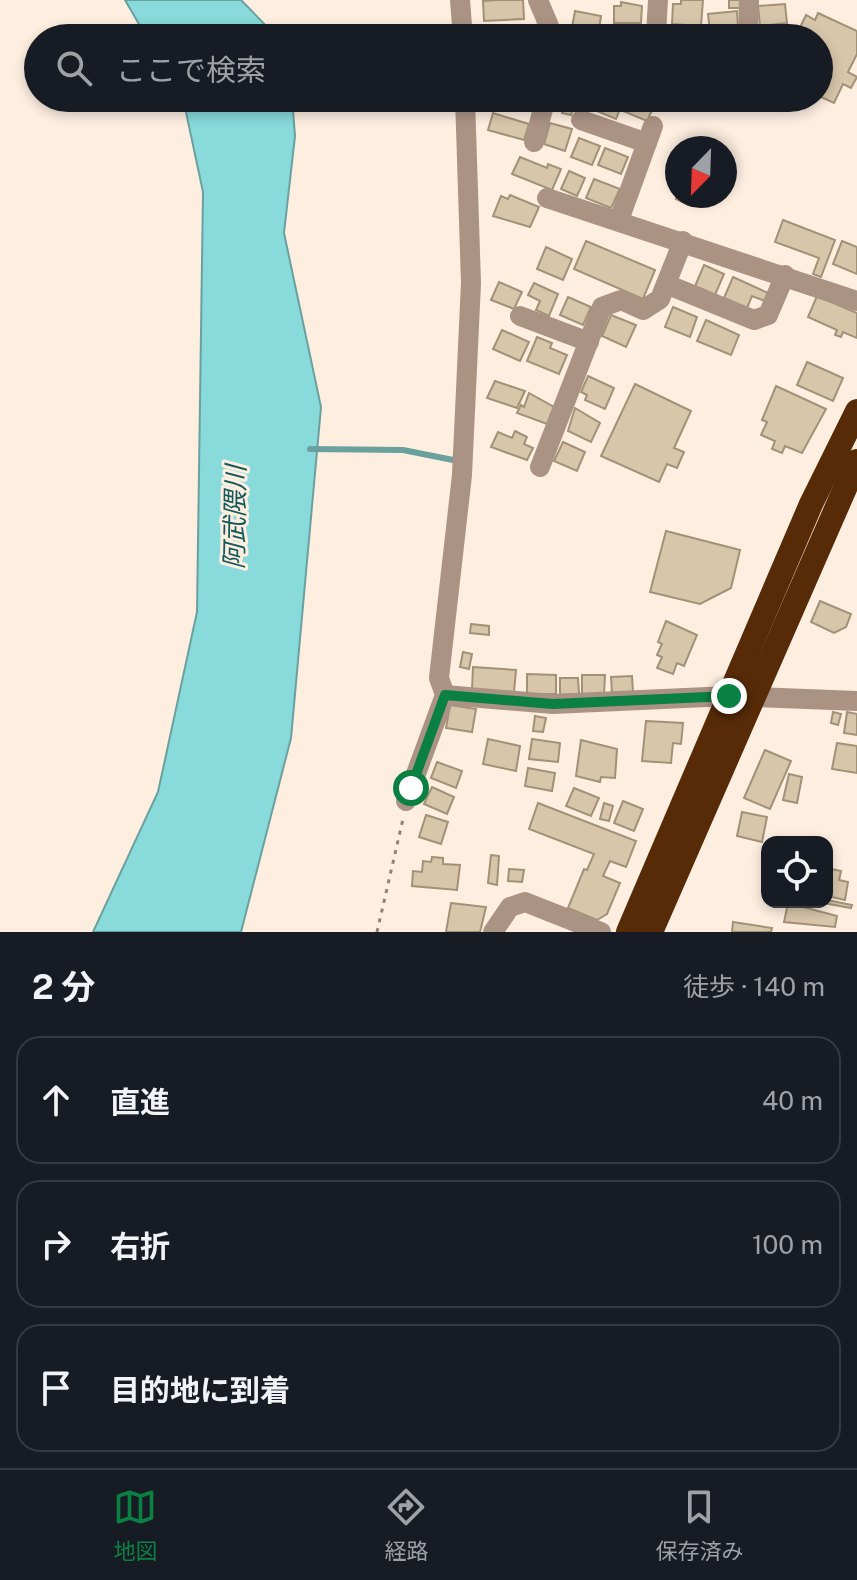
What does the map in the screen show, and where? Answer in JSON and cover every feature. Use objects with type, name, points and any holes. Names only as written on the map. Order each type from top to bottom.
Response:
[{"type":"highway","points":[[628,932],[811,504],[857,411]]},
{"type":"highway","points":[[651,932],[857,461]]},
{"type":"street","points":[[460,0],[462,24]]},
{"type":"street","points":[[538,0],[548,24]]},
{"type":"street","points":[[658,0],[662,24]]},
{"type":"street","points":[[748,24],[749,0]]},
{"type":"street","points":[[406,801],[445,695],[439,678],[462,475],[471,283],[465,112]]},
{"type":"street","points":[[534,142],[542,112]]},
{"type":"street","points":[[581,120],[650,134],[619,220]]},
{"type":"street","points":[[547,198],[857,301]]},
{"type":"street","points":[[540,467],[602,307],[621,300],[643,310],[660,299],[683,241]]},
{"type":"street","points":[[666,284],[754,320],[768,315],[785,275]]},
{"type":"street","points":[[520,316],[589,342]]},
{"type":"street","points":[[445,695],[553,704],[729,696]]},
{"type":"street","points":[[755,697],[857,701]]},
{"type":"street","points":[[493,932],[510,907],[525,902],[601,932]]},
{"type":"path","points":[[377,932],[406,801]]},
{"type":"water","points":[[125,0],[241,0],[264,24],[139,24]]},
{"type":"water","name":"阿武隈川","points":[[186,112],[293,112],[295,136],[284,233],[321,407],[291,738],[241,932],[93,932],[158,792],[197,612],[203,192]]},
{"type":"building","points":[[523,0],[524,19],[484,21],[483,1]]},
{"type":"building","points":[[681,0],[703,0],[701,24],[672,24],[673,4],[681,4]]},
{"type":"building","points":[[729,0],[742,0],[742,8],[729,8]]},
{"type":"building","points":[[621,2],[642,6],[641,23],[614,23],[614,6],[621,6]]},
{"type":"building","points":[[785,4],[787,23],[760,24],[758,6]]},
{"type":"building","points":[[575,11],[601,16],[600,24],[573,24]]},
{"type":"building","points":[[737,11],[738,24],[709,24],[708,14]]},
{"type":"building","points":[[818,13],[857,31],[857,54],[848,72],[857,77],[851,88],[843,84],[834,103],[833,24],[802,24],[806,15],[815,20]]},
{"type":"building","points":[[599,112],[619,112],[616,119]]},
{"type":"building","points":[[625,112],[651,112],[647,121]]},
{"type":"building","points":[[493,113],[529,124],[524,140],[488,130]]},
{"type":"building","points":[[550,123],[572,129],[565,151],[544,144]]},
{"type":"building","points":[[579,138],[600,146],[592,165],[571,157]]},
{"type":"building","points":[[605,148],[628,157],[621,174],[598,165]]},
{"type":"building","points":[[520,157],[547,168],[548,164],[561,169],[552,190],[512,174]]},
{"type":"building","points":[[569,171],[585,178],[577,196],[561,189]]},
{"type":"building","points":[[594,179],[620,189],[611,208],[586,198]]},
{"type":"building","points":[[510,195],[539,207],[530,227],[493,216],[501,196],[508,199]]},
{"type":"building","points":[[783,220],[835,240],[821,277],[813,274],[819,258],[775,242]]},
{"type":"building","points":[[586,241],[655,270],[643,299],[574,269]]},
{"type":"building","points":[[842,241],[857,247],[857,274],[833,264]]},
{"type":"building","points":[[546,247],[572,259],[563,280],[537,269]]},
{"type":"building","points":[[704,265],[724,274],[715,295],[695,286]]},
{"type":"building","points":[[733,277],[768,293],[765,301],[752,296],[747,308],[724,298]]},
{"type":"building","points":[[499,282],[522,292],[514,309],[491,300]]},
{"type":"building","points":[[534,283],[558,294],[549,316],[536,310],[540,301],[528,295]]},
{"type":"building","points":[[817,296],[857,313],[857,338],[843,332],[841,337],[835,335],[837,330],[808,317]]},
{"type":"building","points":[[568,297],[591,307],[583,325],[560,315]]},
{"type":"building","points":[[673,307],[697,317],[690,337],[665,327]]},
{"type":"building","points":[[611,315],[636,325],[626,347],[602,336]]},
{"type":"building","points":[[706,320],[739,335],[731,355],[697,341]]},
{"type":"building","points":[[502,330],[529,342],[520,361],[493,349]]},
{"type":"building","points":[[537,337],[552,343],[550,348],[567,355],[559,374],[527,361]]},
{"type":"building","points":[[807,362],[843,378],[833,401],[797,385]]},
{"type":"building","points":[[588,376],[614,388],[605,409],[585,400],[587,395],[581,392]]},
{"type":"building","points":[[495,381],[525,391],[517,408],[487,398]]},
{"type":"building","points":[[635,384],[691,411],[674,448],[684,452],[677,468],[667,464],[659,482],[601,456]]},
{"type":"building","points":[[776,386],[826,409],[802,453],[785,446],[782,453],[772,449],[775,441],[761,435],[767,422],[762,420]]},
{"type":"building","points":[[529,393],[554,407],[547,424],[517,413],[521,405],[524,407]]},
{"type":"building","points":[[575,408],[600,423],[591,442],[568,431]]},
{"type":"building","points":[[515,431],[527,437],[524,444],[533,448],[527,460],[491,447],[498,432],[512,438]]},
{"type":"building","points":[[563,442],[585,452],[577,471],[554,461]]},
{"type":"building","points":[[666,531],[740,550],[731,588],[700,604],[650,592]]},
{"type":"building","points":[[820,601],[851,614],[846,627],[834,633],[811,622]]},
{"type":"building","points":[[666,621],[697,635],[684,666],[677,663],[673,674],[657,668],[662,657],[657,655],[662,644],[658,642]]},
{"type":"building","points":[[471,624],[489,626],[489,635],[470,633]]},
{"type":"building","points":[[463,652],[472,654],[469,669],[460,667]]},
{"type":"building","points":[[473,667],[516,670],[514,692],[472,689]]},
{"type":"building","points":[[527,674],[556,675],[556,694],[527,694]]},
{"type":"building","points":[[582,675],[605,675],[604,694],[582,694]]},
{"type":"building","points":[[632,676],[633,692],[612,693],[611,677]]},
{"type":"building","points":[[560,678],[578,678],[579,694],[560,695]]},
{"type":"building","points":[[450,705],[476,709],[472,732],[446,728]]},
{"type":"building","points":[[833,712],[841,714],[838,725],[831,723]]},
{"type":"building","points":[[847,712],[857,714],[857,735],[844,733]]},
{"type":"building","points":[[535,716],[546,718],[543,732],[533,731]]},
{"type":"building","points":[[646,721],[683,723],[681,744],[673,743],[671,763],[642,761]]},
{"type":"building","points":[[488,739],[520,746],[516,771],[483,764]]},
{"type":"building","points":[[532,739],[560,743],[558,762],[529,759]]},
{"type":"building","points":[[581,740],[617,749],[615,778],[601,777],[600,782],[576,776]]},
{"type":"building","points":[[837,743],[857,746],[857,773],[832,769]]},
{"type":"building","points":[[765,750],[791,761],[770,809],[744,798]]},
{"type":"building","points":[[437,762],[462,771],[456,788],[431,778]]},
{"type":"building","points":[[528,768],[555,773],[552,791],[525,786]]},
{"type":"building","points":[[789,774],[802,777],[797,803],[783,800]]},
{"type":"building","points":[[432,787],[454,797],[447,814],[424,804]]},
{"type":"building","points":[[574,788],[599,798],[591,816],[566,806]]},
{"type":"building","points":[[623,801],[643,809],[634,831],[614,823]]},
{"type":"building","points":[[538,803],[636,841],[626,867],[610,861],[603,876],[620,883],[607,914],[597,920],[568,908],[584,869],[587,870],[594,854],[529,829]]},
{"type":"building","points":[[604,803],[613,806],[609,821],[600,819]]},
{"type":"building","points":[[742,812],[767,817],[761,842],[737,836]]},
{"type":"building","points":[[426,815],[448,822],[441,844],[419,837]]},
{"type":"building","points":[[491,855],[499,856],[497,885],[488,883]]},
{"type":"building","points":[[432,857],[443,858],[443,864],[460,865],[457,890],[412,886],[413,871],[422,872],[423,861],[431,862]]},
{"type":"building","points":[[509,869],[524,870],[522,882],[508,881]]},
{"type":"building","points":[[833,869],[841,871],[839,880],[848,882],[845,900],[833,897]]},
{"type":"building","points":[[833,901],[852,905],[851,908],[833,905]]},
{"type":"building","points":[[451,903],[486,907],[480,932],[446,932]]},
{"type":"building","points":[[787,908],[807,908],[837,916],[835,927],[784,922]]},
{"type":"building","points":[[733,922],[772,928],[771,932],[732,932]]},
{"type":"waterway","points":[[310,449],[403,450],[453,460]]},
{"type":"route","points":[[411,788],[441,714],[445,695],[553,704],[729,696]]}]
